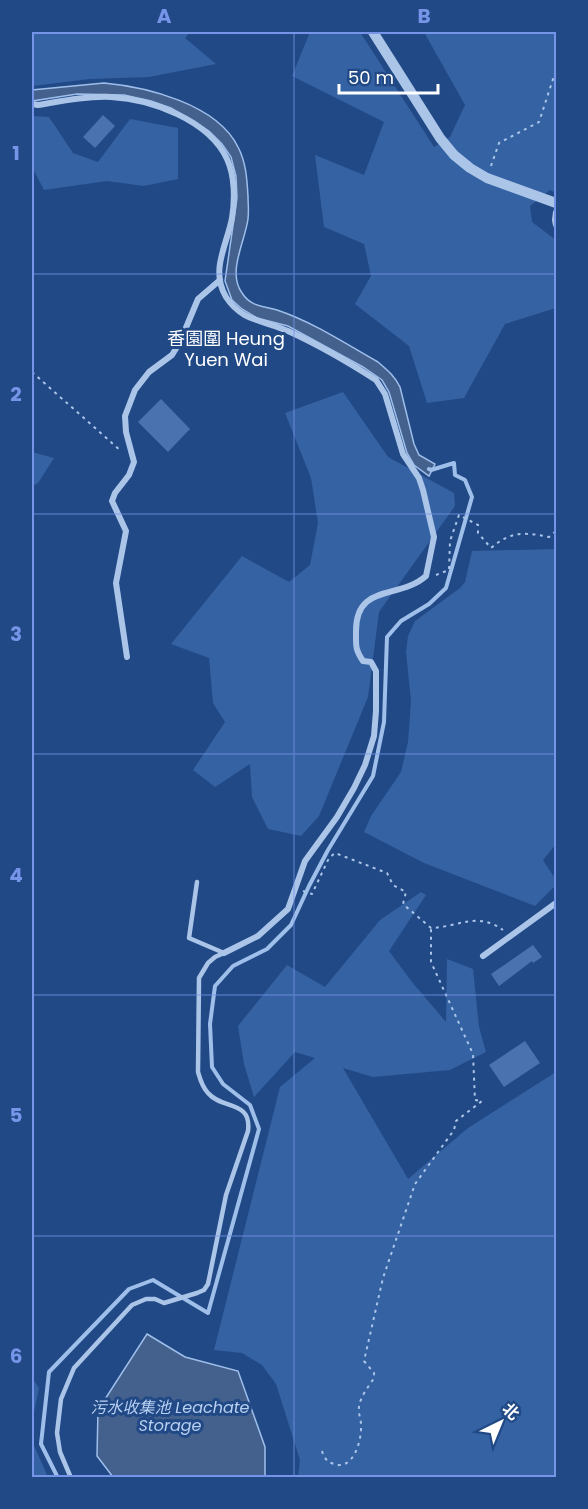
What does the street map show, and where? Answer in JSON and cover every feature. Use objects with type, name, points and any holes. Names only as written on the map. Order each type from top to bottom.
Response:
[{"type":"street","points":[[373,32],[447,148],[470,168],[487,178],[556,202]]},
{"type":"street","points":[[32,104],[96,97],[131,99],[153,104],[177,114],[200,128],[217,143],[227,159],[234,194],[232,218],[219,265],[220,286],[234,306],[250,320],[286,330],[376,380],[385,394],[403,454],[419,478],[434,537],[426,576],[410,587],[370,598],[362,608],[356,622],[356,650],[363,661],[371,662],[376,671],[376,711],[374,736],[365,765],[354,788],[337,817],[305,861],[288,909],[258,936],[224,953]]},
{"type":"street","points":[[556,212],[556,225]]},
{"type":"street","points":[[127,657],[116,583],[126,531],[112,501],[129,475],[134,462],[126,432],[125,416],[135,390],[149,372],[172,355],[198,299],[220,280]]},
{"type":"street","points":[[483,956],[556,903]]},
{"type":"lane","points":[[197,882],[189,938],[224,953]]},
{"type":"lane","points":[[71,1478],[60,1452],[57,1433],[60,1399],[74,1368],[132,1305],[146,1299],[155,1299],[164,1303],[176,1300],[204,1290],[208,1284],[226,1195],[249,1131],[249,1122],[240,1109],[209,1095],[198,1072],[199,978],[208,963],[224,953]]},
{"type":"path","points":[[487,178],[499,143],[539,122],[556,70]]},
{"type":"path","points":[[32,372],[134,462]]},
{"type":"path","points":[[449,570],[450,541],[459,515],[478,525],[478,533],[491,548],[520,532],[549,537],[556,531]]},
{"type":"path","points":[[312,894],[329,858],[335,854],[387,873],[393,885],[406,892],[403,904],[431,928],[447,927],[468,921],[491,922],[511,936]]},
{"type":"path","points":[[322,1451],[326,1461],[335,1466],[351,1460],[359,1446],[362,1422],[358,1408],[374,1378],[374,1373],[364,1361],[383,1278],[415,1184],[454,1130],[456,1121],[482,1101],[475,1100],[473,1054],[431,962],[431,928]]},
{"type":"shaded area","points":[[32,32],[190,32],[185,38],[216,64],[149,77],[90,79],[32,86]]},
{"type":"shaded area","points":[[310,32],[360,32],[434,147],[450,137],[465,105],[424,32],[556,32],[556,193],[550,190],[530,206],[532,222],[556,240],[556,308],[505,324],[464,398],[427,403],[409,346],[355,304],[371,276],[364,244],[324,227],[315,155],[364,175],[384,122],[292,76]]},
{"type":"shaded area","points":[[32,116],[49,117],[73,153],[98,162],[130,119],[178,128],[178,179],[144,186],[107,181],[44,190],[32,167]]},
{"type":"shaded area","points":[[343,392],[388,457],[454,493],[455,506],[379,612],[368,697],[319,816],[301,836],[268,829],[252,797],[250,764],[215,787],[193,770],[225,722],[213,703],[209,658],[171,644],[242,556],[289,582],[310,565],[318,523],[311,478],[285,413]]},
{"type":"shaded area","points":[[32,452],[54,458],[38,483],[32,486]]},
{"type":"shaded area","points":[[556,549],[556,844],[543,860],[556,880],[556,885],[535,906],[424,863],[364,832],[371,816],[401,772],[408,742],[411,701],[406,652],[408,636],[415,621],[465,582],[472,551]]},
{"type":"shaded area","points":[[421,892],[426,895],[389,951],[446,1022],[447,959],[473,969],[479,1027],[486,1052],[450,1070],[373,1077],[343,1068],[408,1179],[468,1128],[556,1072],[556,1477],[298,1477],[300,1460],[276,1384],[262,1365],[242,1353],[214,1350],[280,1087],[315,1058],[295,1052],[254,1097],[244,1064],[238,1026],[287,965],[325,987],[380,920]]},
{"type":"shaded area","points":[[32,1378],[39,1388],[33,1417],[32,1417]]},
{"type":"shaded area","points":[[32,1441],[48,1477],[32,1477]]},
{"type":"water","points":[[104,83],[140,89],[179,100],[214,119],[228,132],[241,153],[247,183],[248,219],[238,257],[236,276],[242,293],[253,303],[277,310],[316,327],[378,362],[388,371],[400,387],[414,444],[419,455],[435,464],[429,476],[414,465],[407,453],[389,392],[382,380],[363,367],[288,326],[257,318],[232,300],[225,281],[237,198],[236,176],[231,157],[209,131],[171,108],[124,95],[77,94],[32,101],[32,90]]},
{"type":"water","name":"污水收集池 Leachate Storage","points":[[147,1334],[185,1357],[238,1371],[265,1447],[265,1477],[113,1477],[97,1456],[98,1410]]},
{"type":"building","points":[[103,115],[115,126],[95,148],[83,137]]},
{"type":"building","points":[[161,399],[190,429],[168,452],[138,422]]},
{"type":"building","points":[[533,945],[542,957],[533,963],[532,961],[499,986],[491,974]]},
{"type":"building","points":[[525,1041],[540,1063],[504,1087],[489,1065]]},
{"type":"waterway","points":[[58,1478],[41,1444],[49,1372],[129,1289],[153,1280],[208,1313],[259,1129],[250,1105],[223,1084],[212,1067],[210,1024],[215,986],[233,966],[267,949],[291,925],[328,850],[373,776],[384,722],[387,637],[401,621],[429,604],[446,588],[472,497],[465,480],[455,475],[454,463],[429,469]]},
{"type":"district","name":"香園圍 Heung Yuen Wai","points":[[226,349]]}]
